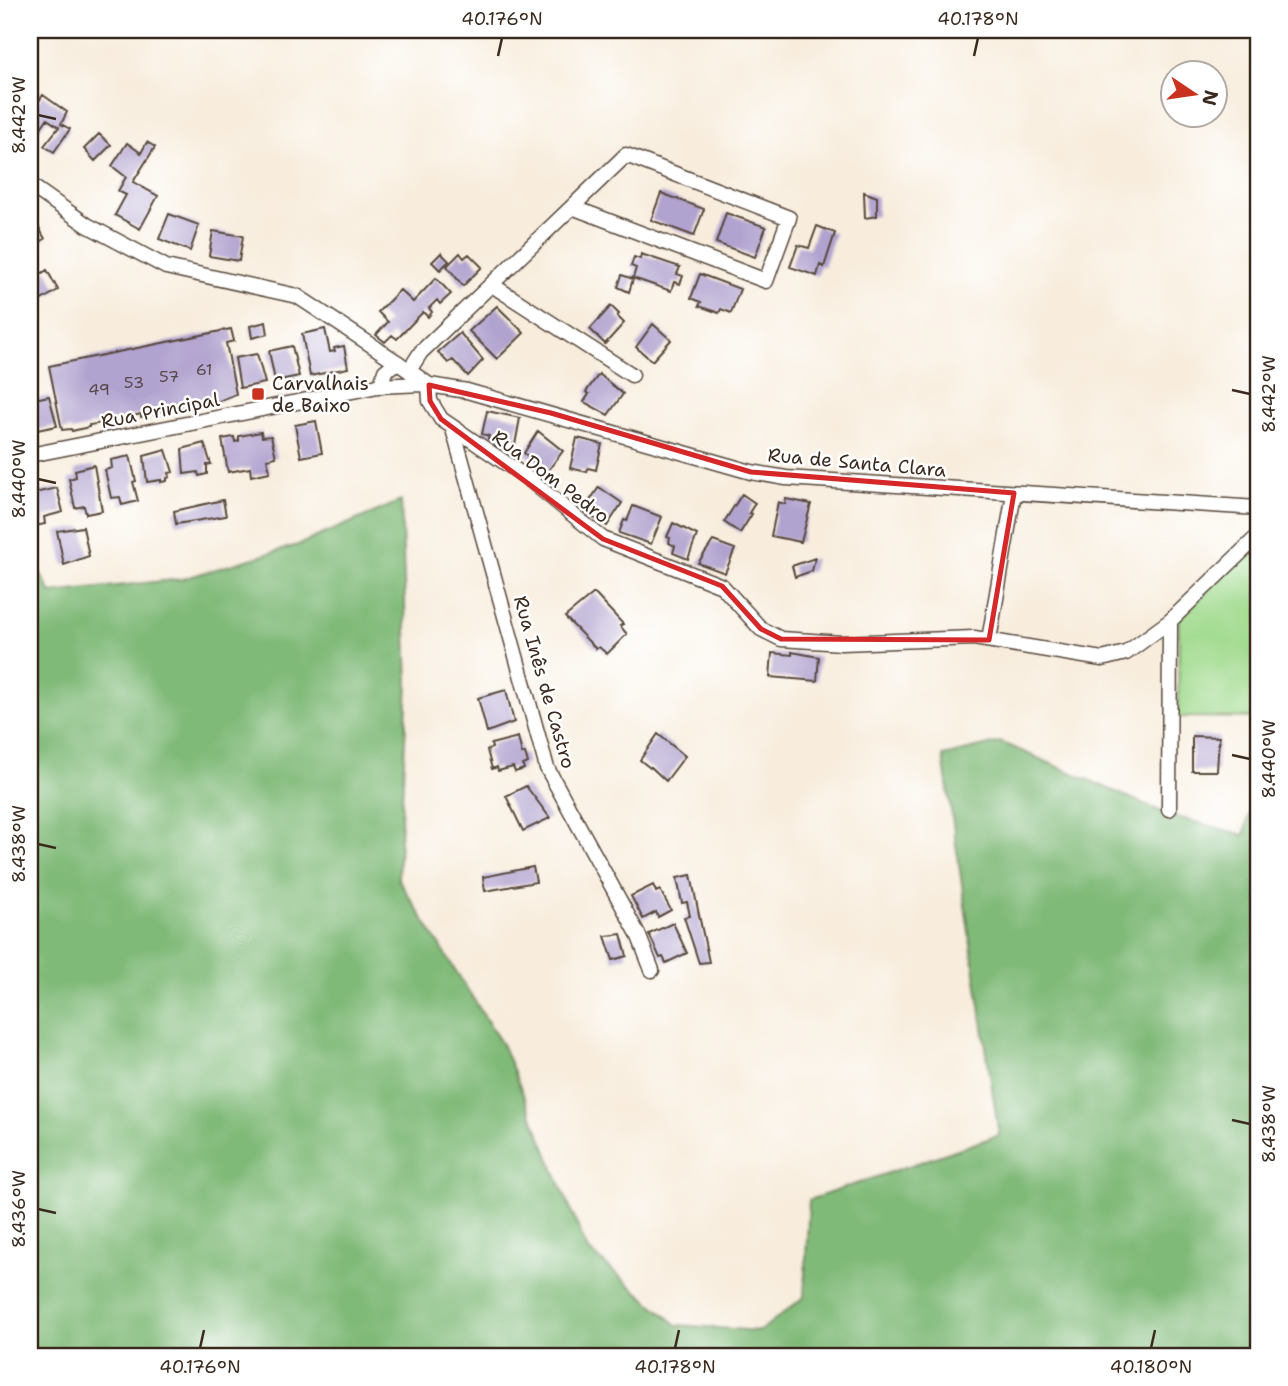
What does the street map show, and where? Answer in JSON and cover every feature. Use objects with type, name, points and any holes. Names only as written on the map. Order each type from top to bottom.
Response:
[{"type":"street","points":[[381,385],[385,371],[403,365],[421,352],[626,155],[789,218],[766,281],[572,207]]},
{"type":"street","points":[[30,185],[87,225],[166,267],[297,296],[403,365],[426,385]]},
{"type":"street","points":[[492,285],[632,375]]},
{"type":"street","name":"Rua Principal","points":[[30,455],[381,385],[426,385]]},
{"type":"street","name":"Rua Dom Pedro","points":[[426,385],[432,408],[453,429],[526,477],[603,539],[722,586],[761,629],[781,639],[842,643],[974,638],[1102,659],[1126,653],[1170,621],[1258,536]]},
{"type":"street","name":"Rua de Santa Clara","points":[[426,385],[467,391],[751,472],[827,482],[1258,508]]},
{"type":"street","name":"Rua Inês de Castro","points":[[453,429],[547,768],[638,934],[652,970]]},
{"type":"street","points":[[989,640],[1014,493]]},
{"type":"street","points":[[1169,809],[1170,621]]},
{"type":"highlighted area","points":[[429,385],[551,413],[751,472],[1014,493],[989,640],[781,639],[761,629],[722,586],[603,539],[441,419],[430,401]]},
{"type":"green space","points":[[401,501],[408,683],[398,879],[503,1046],[587,1249],[677,1325],[760,1331],[804,1297],[809,1200],[999,1135],[943,756],[1001,742],[1169,815],[1244,835],[1258,781],[1258,1356],[30,1356],[30,555],[51,593],[182,579],[298,545]]},
{"type":"green space","points":[[1258,542],[1258,718],[1178,717],[1179,618]]},
{"type":"building","points":[[43,95],[67,112],[61,124],[70,129],[54,152],[44,146],[59,127],[47,119],[32,141],[30,140],[30,114]]},
{"type":"building","points":[[99,134],[111,145],[95,161],[84,149]]},
{"type":"building","points":[[147,142],[155,147],[133,182],[158,196],[140,229],[115,215],[126,195],[118,191],[126,177],[112,166],[127,143],[141,153]]},
{"type":"building","points":[[864,192],[877,197],[877,216],[865,218]]},
{"type":"building","points":[[661,193],[704,209],[694,236],[651,220]]},
{"type":"building","points":[[30,211],[45,239],[30,248]]},
{"type":"building","points":[[726,213],[766,227],[755,257],[716,243]]},
{"type":"building","points":[[169,214],[199,225],[190,251],[159,239]]},
{"type":"building","points":[[817,226],[835,233],[824,267],[820,265],[817,276],[790,267],[798,245],[809,248]]},
{"type":"building","points":[[213,231],[243,236],[239,261],[209,256]]},
{"type":"building","points":[[441,253],[449,261],[440,270],[432,262]]},
{"type":"building","points":[[460,253],[464,258],[469,254],[482,267],[463,286],[447,266]]},
{"type":"building","points":[[641,254],[680,267],[677,274],[683,276],[680,284],[674,282],[671,291],[633,278],[636,268],[631,266],[634,257],[640,259]]},
{"type":"building","points":[[47,270],[58,290],[30,307],[30,281]]},
{"type":"building","points":[[700,274],[740,289],[731,313],[721,309],[719,313],[699,306],[701,302],[691,298]]},
{"type":"building","points":[[622,275],[633,279],[629,292],[618,287]]},
{"type":"building","points":[[436,278],[451,294],[440,304],[437,300],[429,308],[432,312],[428,317],[423,312],[397,339],[392,335],[385,342],[376,335],[388,322],[378,312],[400,290],[413,302]]},
{"type":"building","points":[[497,306],[524,333],[497,359],[469,331]]},
{"type":"building","points":[[611,306],[624,323],[605,344],[590,329]]},
{"type":"building","points":[[266,322],[268,334],[252,338],[250,326]]},
{"type":"building","points":[[653,324],[671,340],[652,361],[636,347]]},
{"type":"building","points":[[231,329],[234,341],[226,343],[236,394],[219,401],[193,403],[193,406],[175,407],[141,417],[141,414],[72,431],[62,430],[49,366]]},
{"type":"building","points":[[325,329],[330,352],[335,351],[334,348],[344,346],[348,368],[310,376],[302,334]]},
{"type":"building","points":[[460,333],[483,360],[468,376],[453,360],[448,363],[438,352]]},
{"type":"building","points":[[292,346],[299,376],[275,381],[269,351]]},
{"type":"building","points":[[257,354],[265,383],[240,388],[235,358]]},
{"type":"building","points":[[599,374],[623,394],[608,415],[584,402],[589,394],[586,392]]},
{"type":"building","points":[[49,396],[57,426],[32,431],[30,400]]},
{"type":"building","points":[[487,411],[520,418],[515,445],[488,439],[489,436],[482,434]]},
{"type":"building","points":[[316,421],[322,453],[301,457],[295,425]]},
{"type":"building","points":[[538,431],[563,451],[547,472],[524,453]]},
{"type":"building","points":[[261,432],[262,437],[271,436],[276,457],[267,459],[270,472],[251,476],[250,468],[228,472],[222,439],[234,437],[235,442],[239,441],[239,436]]},
{"type":"building","points":[[577,438],[602,444],[596,470],[588,468],[587,472],[570,468]]},
{"type":"building","points":[[204,443],[211,464],[207,465],[207,474],[184,474],[182,449]]},
{"type":"building","points":[[166,450],[173,472],[169,473],[167,481],[147,482],[144,456]]},
{"type":"building","points":[[130,456],[138,501],[122,505],[120,497],[111,498],[105,470],[112,468],[111,460]]},
{"type":"building","points":[[94,465],[102,511],[86,514],[84,506],[75,508],[69,479],[76,477],[75,470]]},
{"type":"building","points":[[599,487],[622,503],[607,526],[583,511]]},
{"type":"building","points":[[57,488],[63,512],[44,517],[45,524],[30,527],[30,494]]},
{"type":"building","points":[[742,494],[755,503],[749,513],[752,514],[740,533],[724,522]]},
{"type":"building","points":[[786,499],[811,504],[801,542],[771,536],[778,502],[785,504]]},
{"type":"building","points":[[223,500],[226,516],[176,524],[174,511]]},
{"type":"building","points":[[633,506],[662,517],[651,544],[619,533]]},
{"type":"building","points":[[673,523],[697,535],[688,559],[673,553],[675,546],[669,543],[670,538],[667,537]]},
{"type":"building","points":[[83,527],[89,556],[64,565],[57,531]]},
{"type":"building","points":[[713,541],[735,549],[725,573],[698,563]]},
{"type":"building","points":[[815,558],[812,571],[795,577],[792,566]]},
{"type":"building","points":[[594,593],[623,624],[620,626],[627,634],[607,654],[599,647],[596,649],[565,617]]},
{"type":"building","points":[[792,652],[819,657],[817,681],[770,677],[772,653],[792,655]]},
{"type":"building","points":[[506,690],[514,722],[487,732],[478,698]]},
{"type":"building","points":[[658,734],[685,756],[666,781],[640,760]]},
{"type":"building","points":[[1192,736],[1219,737],[1217,771],[1192,771]]},
{"type":"building","points":[[518,737],[522,754],[525,753],[528,763],[523,765],[524,769],[515,772],[513,767],[498,771],[497,767],[492,769],[487,750],[492,748],[491,744]]},
{"type":"building","points":[[526,786],[550,818],[523,831],[506,796]]},
{"type":"building","points":[[533,867],[536,882],[485,891],[483,877]]},
{"type":"building","points":[[691,875],[709,962],[699,963],[684,917],[690,916],[687,902],[682,903],[677,878]]},
{"type":"building","points":[[653,885],[656,892],[660,890],[671,910],[658,917],[656,912],[643,919],[631,896]]},
{"type":"building","points":[[673,923],[687,953],[666,963],[663,957],[660,958],[649,934]]},
{"type":"building","points":[[621,934],[627,956],[613,960],[605,936]]},
{"type":"place","name":"Carvalhais de Baixo","points":[[258,394]]}]
